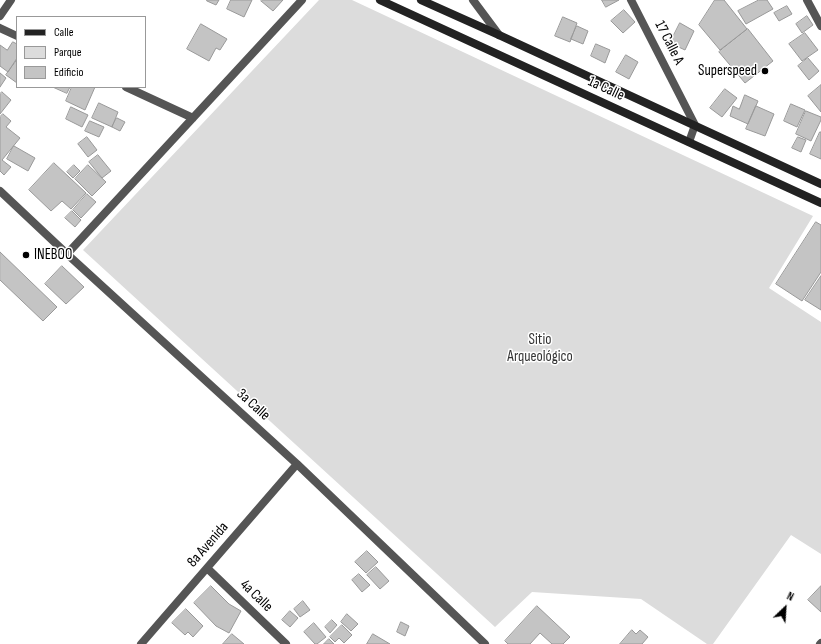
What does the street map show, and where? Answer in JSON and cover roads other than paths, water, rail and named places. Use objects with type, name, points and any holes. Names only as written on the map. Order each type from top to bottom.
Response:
[{"type":"main road","name":"1a Calle","points":[[380,0],[821,203]]},
{"type":"main road","name":"1a Calle","points":[[421,0],[821,184]]},
{"type":"street","points":[[0,16],[11,0]]},
{"type":"street","points":[[67,254],[302,0]]},
{"type":"street","points":[[473,0],[499,35]]},
{"type":"street","name":"17 Calle A","points":[[631,0],[695,125]]},
{"type":"street","points":[[807,0],[818,15],[821,26]]},
{"type":"street","points":[[0,28],[16,36]]},
{"type":"street","points":[[128,88],[193,118]]},
{"type":"street","points":[[689,142],[695,125]]},
{"type":"street","name":"3a Calle","points":[[0,191],[297,464],[485,644]]},
{"type":"street","name":"8a Avenida","points":[[141,644],[297,464]]},
{"type":"street","name":"4a Calle","points":[[207,568],[286,644]]},
{"type":"place","name":"Superspeed","points":[[765,71]]},
{"type":"place","name":"INEBOO","points":[[26,255]]},
{"type":"park label","name":"Sitio Arqueológico","points":[[540,348]]}]
